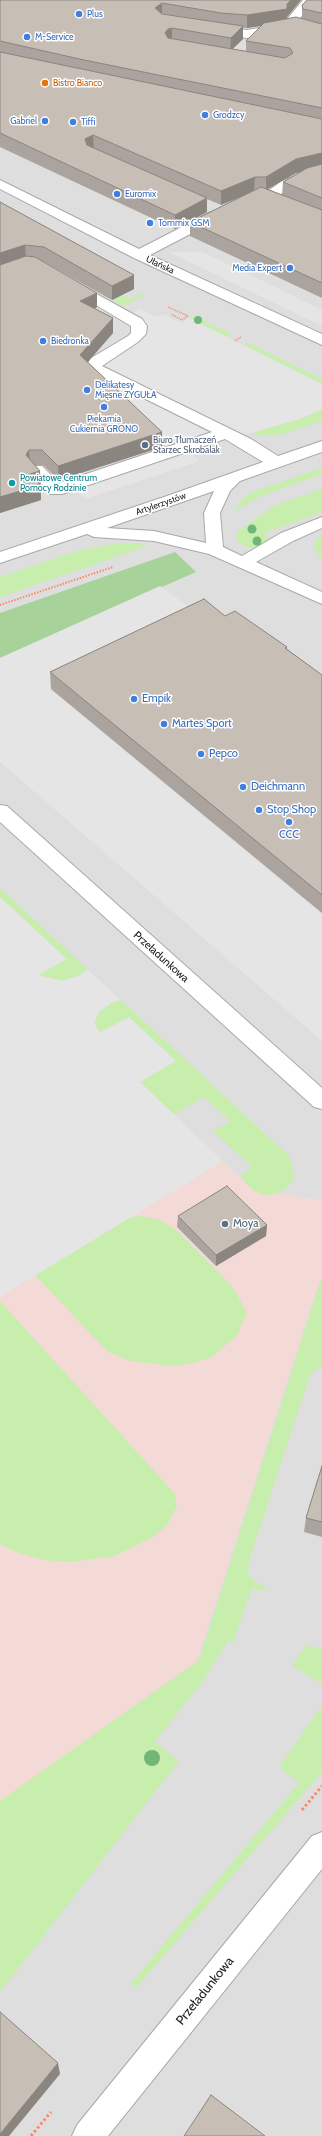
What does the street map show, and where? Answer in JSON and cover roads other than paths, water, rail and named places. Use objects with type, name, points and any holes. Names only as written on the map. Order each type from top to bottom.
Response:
[{"type":"street","points":[[295,24],[294,18],[309,0]]},
{"type":"street","points":[[198,28],[233,34],[258,33],[295,24],[322,32]]},
{"type":"street","points":[[245,45],[258,33]]},
{"type":"street","points":[[281,202],[261,196],[301,177],[320,172]]},
{"type":"street","name":"Ułańska","points":[[0,184],[139,255],[322,340]]},
{"type":"street","points":[[139,255],[223,211],[206,206]]},
{"type":"street","points":[[60,279],[137,322],[140,328],[136,336],[99,358],[94,366],[100,372],[245,442],[275,462]]},
{"type":"street","points":[[75,303],[136,336]]},
{"type":"street","points":[[36,469],[56,490],[226,434]]},
{"type":"street","name":"Artylerzystów","points":[[0,558],[83,531],[322,446]]},
{"type":"street","points":[[215,550],[212,513],[223,489],[235,477]]},
{"type":"street","points":[[242,564],[287,537],[322,522]]},
{"type":"street","points":[[83,531],[154,536],[215,550],[242,564],[322,599]]},
{"type":"street","name":"Przeładunkowa","points":[[0,811],[322,1102]]},
{"type":"street","name":"Przeładunkowa","points":[[88,2136],[322,1846]]},
{"type":"place","name":"Plus","points":[[79,14]]},
{"type":"place","name":"M-Service","points":[[27,37]]},
{"type":"place","name":"Bistro Bianco","points":[[45,83]]},
{"type":"place","name":"Grodzcy","points":[[205,115]]},
{"type":"place","name":"Gabriel","points":[[45,121]]},
{"type":"place","name":"Tiffi","points":[[73,122]]},
{"type":"place","name":"Euromix","points":[[117,194]]},
{"type":"place","name":"Tommix GSM","points":[[150,223]]},
{"type":"place","name":"Media Expert","points":[[290,268]]},
{"type":"place","name":"Biedronka","points":[[43,341]]},
{"type":"place","name":"Delikatesy Mięsne ZYGUŁA","points":[[87,390]]},
{"type":"place","name":"Piekarnia Cukiernia GRONO","points":[[104,407]]},
{"type":"place","name":"Biuro Tłumaczeń Starzec Skrobalak","points":[[145,445]]},
{"type":"place","name":"Powiatowe Centrum Pomocy Rodzinie","points":[[12,483]]},
{"type":"place","name":"Empik","points":[[134,699]]},
{"type":"place","name":"Martes Sport","points":[[164,724]]},
{"type":"place","name":"Pepco","points":[[201,754]]},
{"type":"place","name":"Deichmann","points":[[243,787]]},
{"type":"place","name":"Stop Shop","points":[[259,810]]},
{"type":"place","name":"CCC","points":[[289,822]]},
{"type":"place","name":"Moya","points":[[225,1224]]}]
